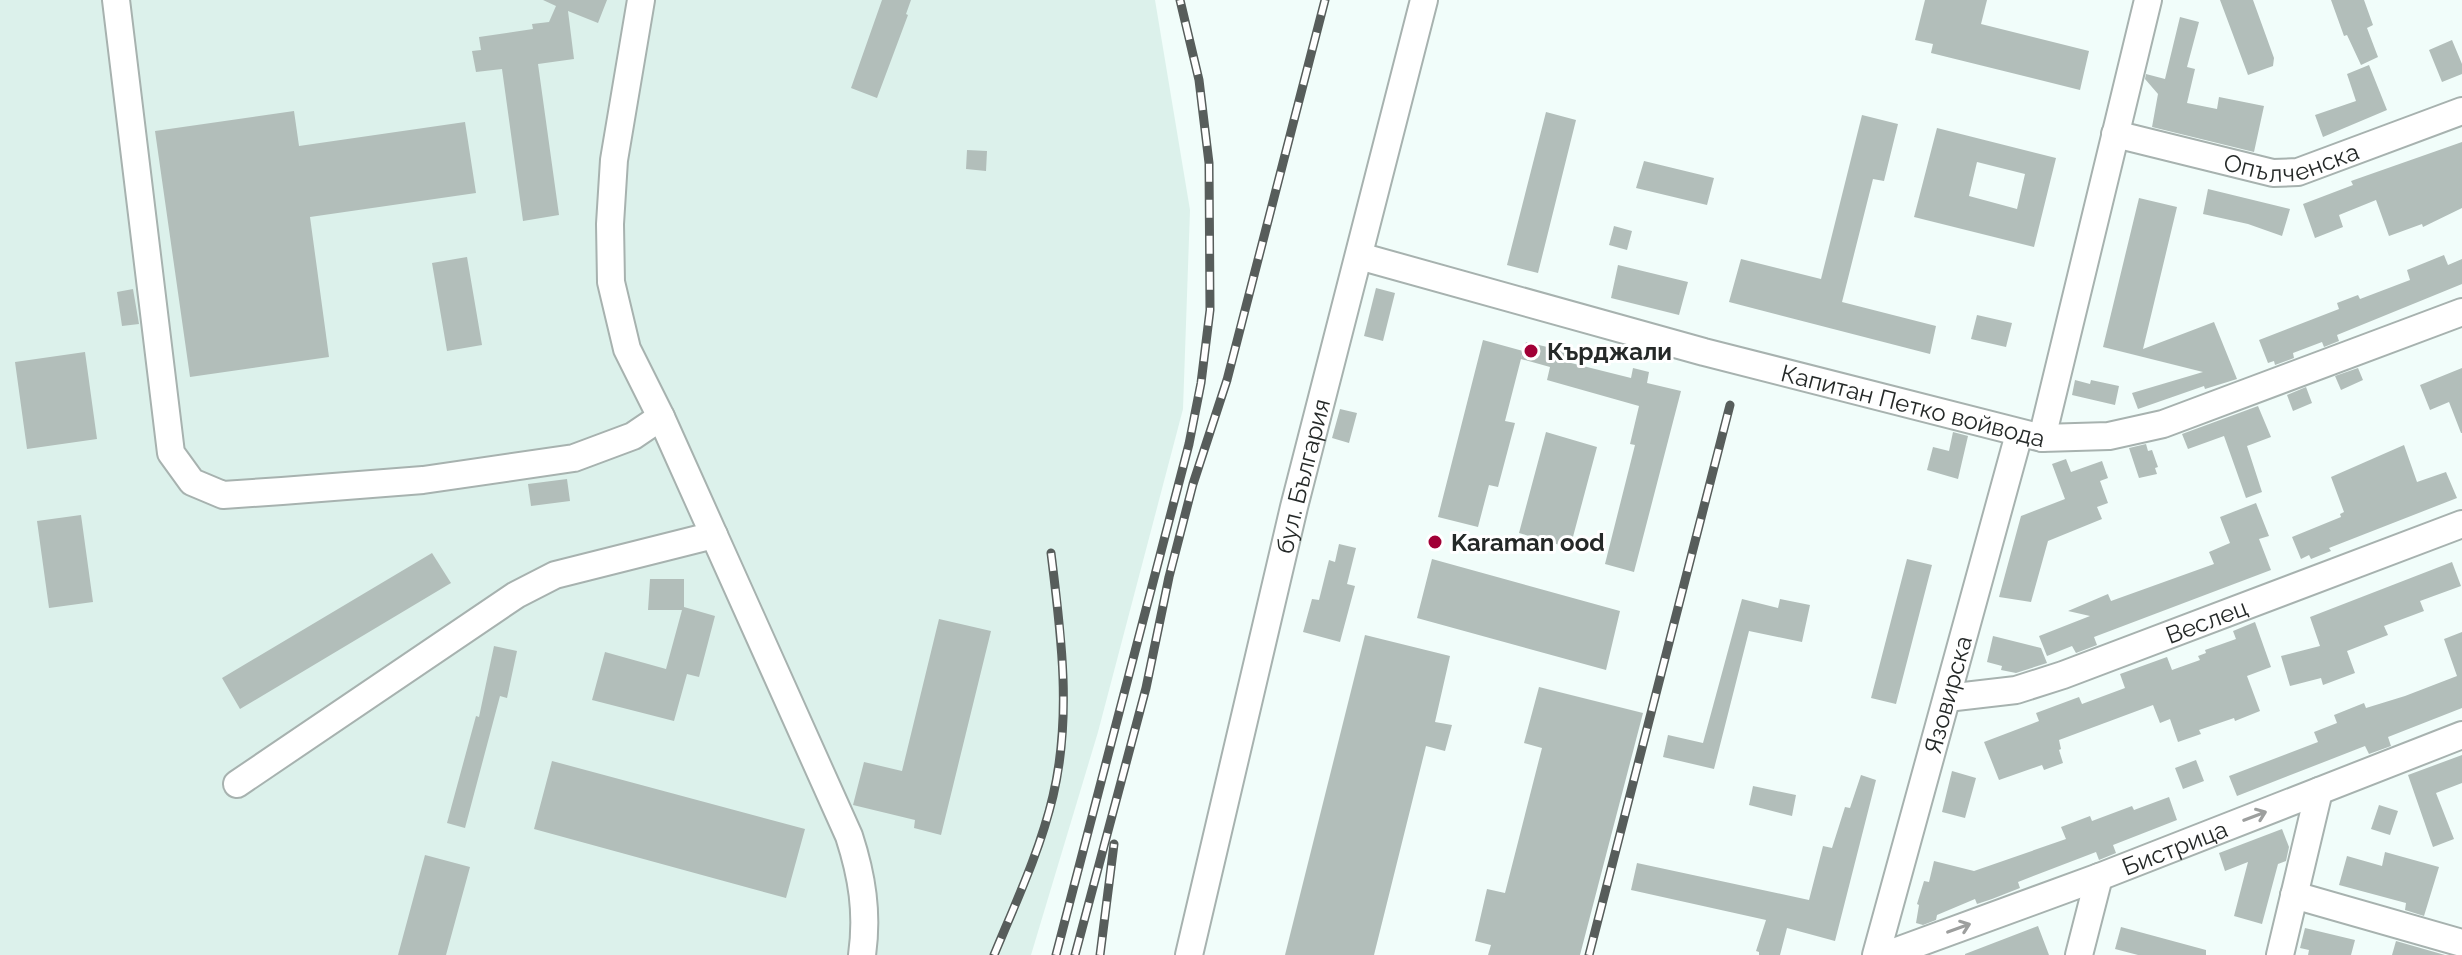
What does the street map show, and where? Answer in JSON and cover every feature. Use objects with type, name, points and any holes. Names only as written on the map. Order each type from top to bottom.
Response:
[{"type":"street","points":[[116,0],[171,453],[192,482],[223,495],[423,480],[508,469],[574,458],[633,436],[661,417]]},
{"type":"street","points":[[641,0],[614,160],[610,224],[611,282],[627,349],[661,417],[849,836],[860,869],[864,896],[862,955]]},
{"type":"street","name":"бул. България","points":[[1189,955],[1290,522],[1424,0]]},
{"type":"street","name":"Язовирска","points":[[1876,955],[1947,698],[2030,436],[2115,134],[2148,0]]},
{"type":"street","name":"Опълченска","points":[[2115,134],[2273,173],[2298,172],[2462,111]]},
{"type":"street","name":"Капитан Петко войвода","points":[[1359,256],[1704,352],[2030,436],[2109,436],[2163,424],[2462,312]]},
{"type":"street","name":"Веслец","points":[[1947,698],[2016,690],[2063,675],[2462,524]]},
{"type":"street","points":[[237,784],[516,595],[555,575],[714,535]]},
{"type":"street","name":"Бистрица","points":[[1886,955],[2099,877],[2462,735]]},
{"type":"street","points":[[2280,955],[2319,791]]},
{"type":"street","points":[[2079,955],[2099,877]]},
{"type":"street","points":[[2294,895],[2462,943]]},
{"type":"shaded area","points":[[0,0],[1155,0],[1190,210],[1183,409],[1098,732],[1031,955],[0,955]]},
{"type":"building","points":[[543,0],[607,0],[598,23],[568,11],[574,59],[538,64],[559,215],[523,221],[502,69],[476,72],[472,51],[481,50],[479,37],[533,29],[532,24],[549,22],[556,6]]},
{"type":"building","points":[[882,0],[911,0],[877,98],[851,88]]},
{"type":"building","points":[[1925,0],[1987,0],[1981,24],[2089,51],[2080,90],[1931,53],[1933,44],[1915,40]]},
{"type":"building","points":[[2220,0],[2253,0],[2274,58],[2273,66],[2248,75]]},
{"type":"building","points":[[2331,0],[2364,0],[2373,25],[2367,28],[2378,57],[2361,65],[2347,35],[2344,36]]},
{"type":"building","points":[[2180,17],[2199,22],[2187,67],[2195,69],[2187,103],[2217,109],[2219,97],[2264,106],[2254,152],[2152,127],[2158,94],[2145,79],[2146,74],[2165,79]]},
{"type":"building","points":[[2452,40],[2462,64],[2462,74],[2442,82],[2429,50]]},
{"type":"building","points":[[2369,65],[2387,110],[2323,137],[2315,115],[2356,101],[2347,74]]},
{"type":"building","points":[[294,111],[299,146],[465,122],[476,193],[310,217],[329,357],[190,377],[155,131]]},
{"type":"building","points":[[1546,112],[1576,120],[1538,273],[1507,265]]},
{"type":"building","points":[[1862,115],[1898,124],[1884,181],[1873,179],[1842,302],[1936,326],[1930,354],[1729,302],[1741,259],[1821,279]]},
{"type":"building","points":[[1937,128],[2056,158],[2034,247],[1914,217]],"holes":[[[1977,162],[2025,174],[2017,209],[1969,196]]]},
{"type":"building","points":[[2462,142],[2462,208],[2423,227],[2422,224],[2389,236],[2376,200],[2339,215],[2343,227],[2315,238],[2303,204],[2353,185],[2351,181]]},
{"type":"building","points":[[967,150],[987,151],[986,171],[966,169]]},
{"type":"building","points":[[1644,161],[1714,178],[1707,205],[1636,188]]},
{"type":"building","points":[[2208,189],[2290,209],[2282,236],[2248,224],[2203,214]]},
{"type":"building","points":[[2139,198],[2177,207],[2143,349],[2214,322],[2237,379],[2205,389],[2204,386],[2138,409],[2132,393],[2203,372],[2103,347]]},
{"type":"building","points":[[1614,226],[1632,231],[1627,250],[1609,245]]},
{"type":"building","points":[[2444,255],[2448,265],[2462,259],[2462,284],[2337,335],[2339,341],[2324,347],[2322,342],[2293,353],[2294,358],[2275,365],[2274,361],[2268,363],[2259,340],[2339,309],[2337,303],[2358,295],[2360,299],[2410,280],[2407,270]]},
{"type":"building","points":[[467,257],[482,345],[447,351],[432,263]]},
{"type":"building","points":[[1618,265],[1688,282],[1679,315],[1611,298]]},
{"type":"building","points":[[1376,288],[1395,293],[1383,341],[1364,336]]},
{"type":"building","points":[[133,289],[139,324],[122,326],[117,292]]},
{"type":"building","points":[[1977,315],[2012,323],[2006,347],[1971,339]]},
{"type":"building","points":[[1483,340],[1523,351],[1505,421],[1515,423],[1498,487],[1489,485],[1478,527],[1438,517]]},
{"type":"building","points":[[1526,342],[1573,353],[1571,363],[1631,378],[1633,368],[1649,372],[1647,383],[1681,391],[1634,572],[1605,564],[1635,445],[1630,444],[1639,406],[1547,380],[1550,367],[1521,359]]},
{"type":"building","points":[[85,352],[97,439],[27,449],[15,362]]},
{"type":"building","points":[[2358,368],[2363,380],[2341,390],[2335,376]]},
{"type":"building","points":[[2462,368],[2461,433],[2449,402],[2430,410],[2420,385]]},
{"type":"building","points":[[2075,380],[2119,386],[2115,405],[2072,395]]},
{"type":"building","points":[[2306,387],[2312,403],[2293,411],[2287,395]]},
{"type":"building","points":[[2258,406],[2271,437],[2247,446],[2262,492],[2246,498],[2224,436],[2188,449],[2182,434]]},
{"type":"building","points":[[1340,409],[1357,413],[1349,443],[1332,438]]},
{"type":"building","points":[[1546,432],[1597,447],[1570,548],[1519,533]]},
{"type":"building","points":[[1953,432],[1968,436],[1958,479],[1927,470],[1933,447],[1949,451]]},
{"type":"building","points":[[2146,444],[2148,451],[2152,450],[2158,467],[2155,468],[2157,474],[2139,478],[2129,448]]},
{"type":"building","points":[[2404,445],[2417,482],[2446,472],[2457,498],[2329,548],[2331,551],[2311,559],[2309,555],[2301,559],[2292,537],[2341,517],[2340,514],[2344,512],[2331,477]]},
{"type":"building","points":[[2066,459],[2071,472],[2102,461],[2108,478],[2100,481],[2108,503],[2097,507],[2102,519],[2048,541],[2031,602],[1999,597],[2021,516],[2065,499],[2052,464]]},
{"type":"building","points":[[567,479],[570,501],[531,506],[528,484]]},
{"type":"building","points":[[2256,503],[2269,536],[2259,539],[2271,570],[2094,637],[2097,645],[2076,653],[2072,646],[2047,656],[2039,636],[2090,616],[2068,611],[2108,594],[2111,601],[2214,564],[2209,552],[2230,543],[2220,517]]},
{"type":"building","points":[[81,515],[93,602],[49,608],[37,521]]},
{"type":"building","points":[[1339,544],[1356,548],[1347,584],[1355,586],[1340,642],[1303,632],[1312,599],[1319,600],[1329,560],[1335,562]]},
{"type":"building","points":[[432,553],[451,583],[240,709],[222,678]]},
{"type":"building","points":[[1432,559],[1620,611],[1606,670],[1417,618]]},
{"type":"building","points":[[1907,559],[1932,565],[1896,704],[1871,698]]},
{"type":"building","points":[[2452,562],[2461,586],[2420,601],[2424,611],[2384,626],[2388,635],[2347,651],[2355,673],[2323,685],[2321,678],[2290,686],[2281,656],[2320,646],[2310,617]]},
{"type":"building","points":[[650,579],[684,579],[684,607],[715,616],[699,677],[687,674],[674,721],[592,700],[605,652],[666,669],[682,610],[648,610]]},
{"type":"building","points":[[1742,599],[1778,608],[1780,599],[1810,605],[1802,642],[1749,631],[1714,769],[1663,757],[1668,735],[1703,743]]},
{"type":"building","points":[[939,619],[991,631],[941,835],[914,828],[915,820],[853,805],[864,762],[902,771]]},
{"type":"building","points":[[2255,622],[2271,667],[2247,676],[2260,711],[2199,730],[2201,734],[2178,742],[2170,719],[2160,723],[2153,705],[2059,740],[2063,763],[2044,770],[2042,765],[1999,780],[1984,742],[2039,721],[2036,713],[2079,697],[2082,704],[2125,688],[2120,674],[2167,657],[2172,670],[2200,660],[2198,656],[2206,653],[2205,650],[2236,639],[2233,631]]},
{"type":"building","points":[[2462,632],[2462,708],[2388,737],[2391,746],[2369,754],[2365,746],[2237,796],[2229,776],[2318,742],[2314,732],[2337,723],[2334,715],[2364,703],[2366,708],[2405,696],[2457,676],[2444,639]]},
{"type":"building","points":[[1365,635],[1450,656],[1435,722],[1452,725],[1445,751],[1426,746],[1374,955],[1285,955]]},
{"type":"building","points":[[1993,636],[2041,648],[2047,663],[2016,673],[2001,670],[2002,666],[1987,662]]},
{"type":"building","points":[[494,646],[517,651],[507,698],[500,696],[465,828],[447,823],[476,716],[479,717]]},
{"type":"building","points":[[1539,687],[1643,713],[1580,955],[1488,955],[1491,945],[1475,941],[1487,889],[1505,893],[1542,748],[1524,743]]},
{"type":"building","points":[[2462,755],[2462,783],[2436,793],[2454,839],[2433,847],[2408,775]]},
{"type":"building","points":[[2196,760],[2204,781],[2183,789],[2175,768]]},
{"type":"building","points":[[552,761],[805,829],[786,898],[534,829]]},
{"type":"building","points":[[1952,771],[1976,778],[1965,818],[1942,812]]},
{"type":"building","points":[[1861,775],[1876,780],[1835,941],[1787,928],[1780,955],[1759,955],[1756,951],[1766,920],[1631,890],[1637,863],[1809,900],[1823,846],[1832,848],[1845,807],[1850,808]]},
{"type":"building","points":[[1753,786],[1796,795],[1792,816],[1749,805]]},
{"type":"building","points":[[2169,797],[2177,820],[2113,845],[2116,853],[2099,860],[2096,852],[2018,882],[2020,888],[1977,904],[1975,899],[1937,915],[1936,920],[1923,925],[1916,923],[1917,904],[1924,881],[1929,882],[1934,861],[1974,871],[2066,839],[2061,827],[2090,816],[2092,821],[2132,806],[2134,810]]},
{"type":"building","points":[[2379,805],[2398,811],[2390,835],[2371,829]]},
{"type":"building","points":[[2282,829],[2289,847],[2286,861],[2278,864],[2262,924],[2234,916],[2248,862],[2225,871],[2219,853]]},
{"type":"building","points":[[2385,852],[2439,867],[2424,916],[2405,910],[2406,903],[2339,885],[2347,856],[2382,866]]},
{"type":"building","points":[[425,855],[470,867],[446,955],[398,955]]},
{"type":"building","points":[[2038,926],[2049,955],[1965,955],[1965,954]]},
{"type":"building","points":[[2121,927],[2206,950],[2206,955],[2138,955],[2115,949]]},
{"type":"building","points":[[2305,928],[2355,940],[2351,955],[2308,955],[2309,950],[2300,948]]},
{"type":"building","points":[[2396,941],[2445,955],[2392,955]]},
{"type":"railway","points":[[1056,955],[1189,444],[1201,383],[1210,310],[1209,163],[1199,80],[1180,0]]},
{"type":"railway","points":[[1075,955],[1146,688],[1169,577],[1193,484],[1227,380],[1325,0]]},
{"type":"railway","points":[[1589,955],[1730,405]]},
{"type":"railway","points":[[994,955],[1041,837],[1059,766],[1063,674],[1051,553]]},
{"type":"railway","points":[[1100,955],[1114,844]]},
{"type":"place","name":"Кърджали","points":[[1531,351]]},
{"type":"place","name":"Karaman ood","points":[[1435,542]]}]
